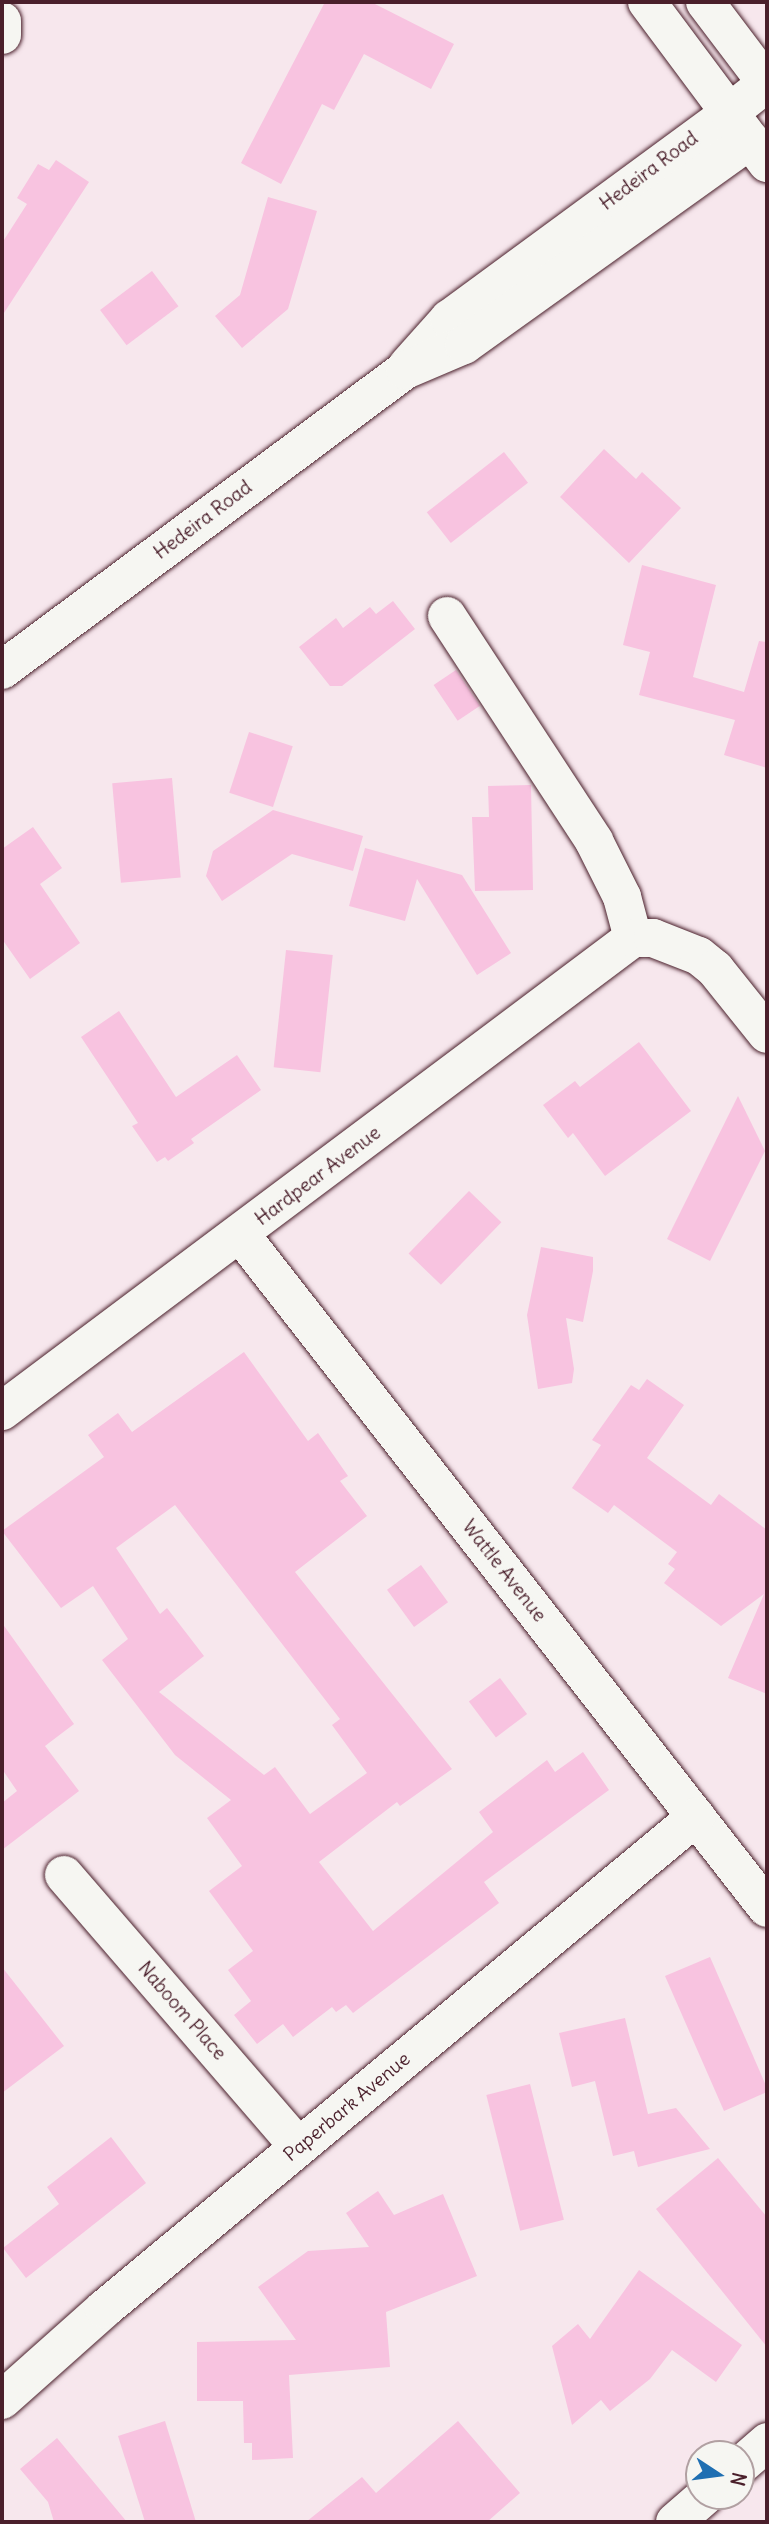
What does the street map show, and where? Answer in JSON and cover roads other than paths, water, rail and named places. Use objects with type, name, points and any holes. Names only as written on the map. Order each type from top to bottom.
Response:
[{"type":"street","points":[[647,2],[753,136]]},
{"type":"street","points":[[705,2],[767,83]]},
{"type":"street","points":[[2,21],[2,34]]},
{"type":"street","name":"Hedeira Road","points":[[2,670],[405,370],[464,345],[753,136],[767,83]]},
{"type":"street","points":[[447,616],[594,841],[622,897],[633,938],[653,938],[699,956],[715,969],[767,1034]]},
{"type":"street","name":"Hardpear Avenue","points":[[2,1411],[242,1235],[633,938]]},
{"type":"street","name":"Wattle Avenue","points":[[242,1235],[767,1908]]},
{"type":"street","name":"Paperbark Avenue","points":[[2,2400],[299,2147],[696,1817]]},
{"type":"street","name":"Naboom Place","points":[[64,1875],[299,2147]]},
{"type":"street","points":[[676,2522],[689,2510]]}]
